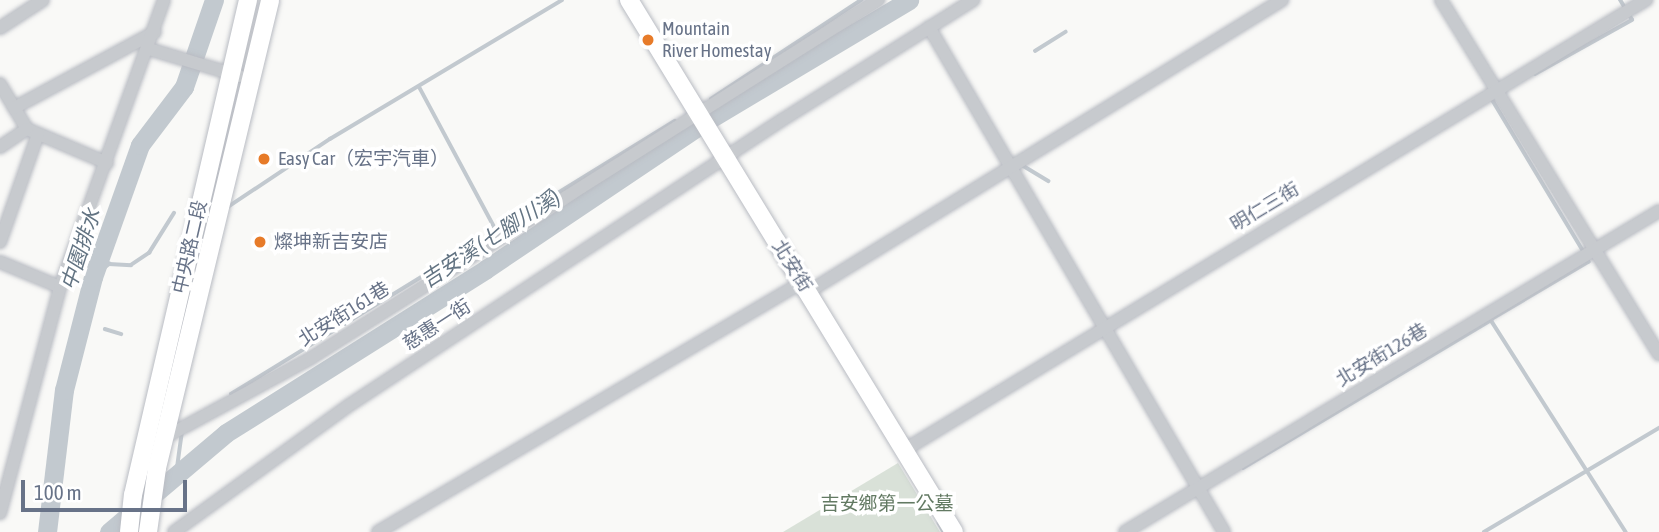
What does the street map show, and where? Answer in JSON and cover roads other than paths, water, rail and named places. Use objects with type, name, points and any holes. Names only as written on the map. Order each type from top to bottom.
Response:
[{"type":"street","points":[[0,28],[43,0]]},
{"type":"street","points":[[0,513],[60,287],[151,50],[164,0]]},
{"type":"street","name":"中央路二段","points":[[128,532],[133,495],[248,0]]},
{"type":"street","name":"中央路二段","points":[[148,532],[157,468],[270,0]]},
{"type":"street","name":"北安街","points":[[629,0],[804,288],[906,449],[954,532]]},
{"type":"street","name":"北安街161巷","points":[[164,441],[311,358],[704,121],[878,0]]},
{"type":"street","name":"慈惠一街","points":[[174,532],[351,404],[724,154],[972,0]]},
{"type":"street","points":[[378,532],[804,288],[1282,0]]},
{"type":"street","points":[[1441,0],[1659,354]]},
{"type":"street","name":"明仁三街","points":[[906,449],[1102,327],[1498,95],[1646,0]]},
{"type":"street","points":[[929,27],[1008,167],[1224,532]]},
{"type":"street","points":[[14,108],[155,32]]},
{"type":"street","points":[[151,50],[250,78]]},
{"type":"street","points":[[0,84],[14,108],[33,131],[107,163]]},
{"type":"street","points":[[0,147],[33,131]]},
{"type":"street","points":[[0,242],[33,131]]},
{"type":"street","name":"北安街126巷","points":[[1125,532],[1659,211]]},
{"type":"street","points":[[0,262],[60,287]]},
{"type":"street","points":[[146,438],[164,441]]},
{"type":"waterway","name":"中園排水","points":[[47,532],[64,390],[93,277],[140,145],[184,87],[214,0]]},
{"type":"waterway","points":[[228,207],[330,139],[562,0]]},
{"type":"waterway","points":[[711,99],[861,0]]},
{"type":"waterway","name":"吉安溪 (七腳川溪)","points":[[109,532],[226,433],[486,269],[703,123],[909,0]]},
{"type":"waterway","points":[[1535,74],[1632,20],[1620,0]]},
{"type":"waterway","points":[[1035,51],[1065,32]]},
{"type":"waterway","points":[[420,88],[496,230]]},
{"type":"waterway","points":[[1492,99],[1582,249]]},
{"type":"waterway","points":[[231,394],[675,121]]},
{"type":"waterway","points":[[1022,165],[1049,181]]},
{"type":"waterway","points":[[93,277],[109,264],[131,265],[149,253],[174,213]]},
{"type":"waterway","points":[[1587,258],[1589,262],[1491,320],[1626,532]]},
{"type":"waterway","points":[[1243,468],[1491,320]]},
{"type":"waterway","points":[[105,329],[121,334]]},
{"type":"waterway","points":[[1484,532],[1659,428]]},
{"type":"waterway","points":[[176,475],[182,431]]},
{"type":"waterway","points":[[939,523],[944,532]]},
{"type":"place","name":"Mountain River Homestay","points":[[648,40]]},
{"type":"place","name":"Easy Car（宏宇汽車）","points":[[264,159]]},
{"type":"place","name":"燦坤新吉安店","points":[[260,242]]},
{"type":"park label","name":"吉安鄉第一公墓","points":[[887,504]]}]
